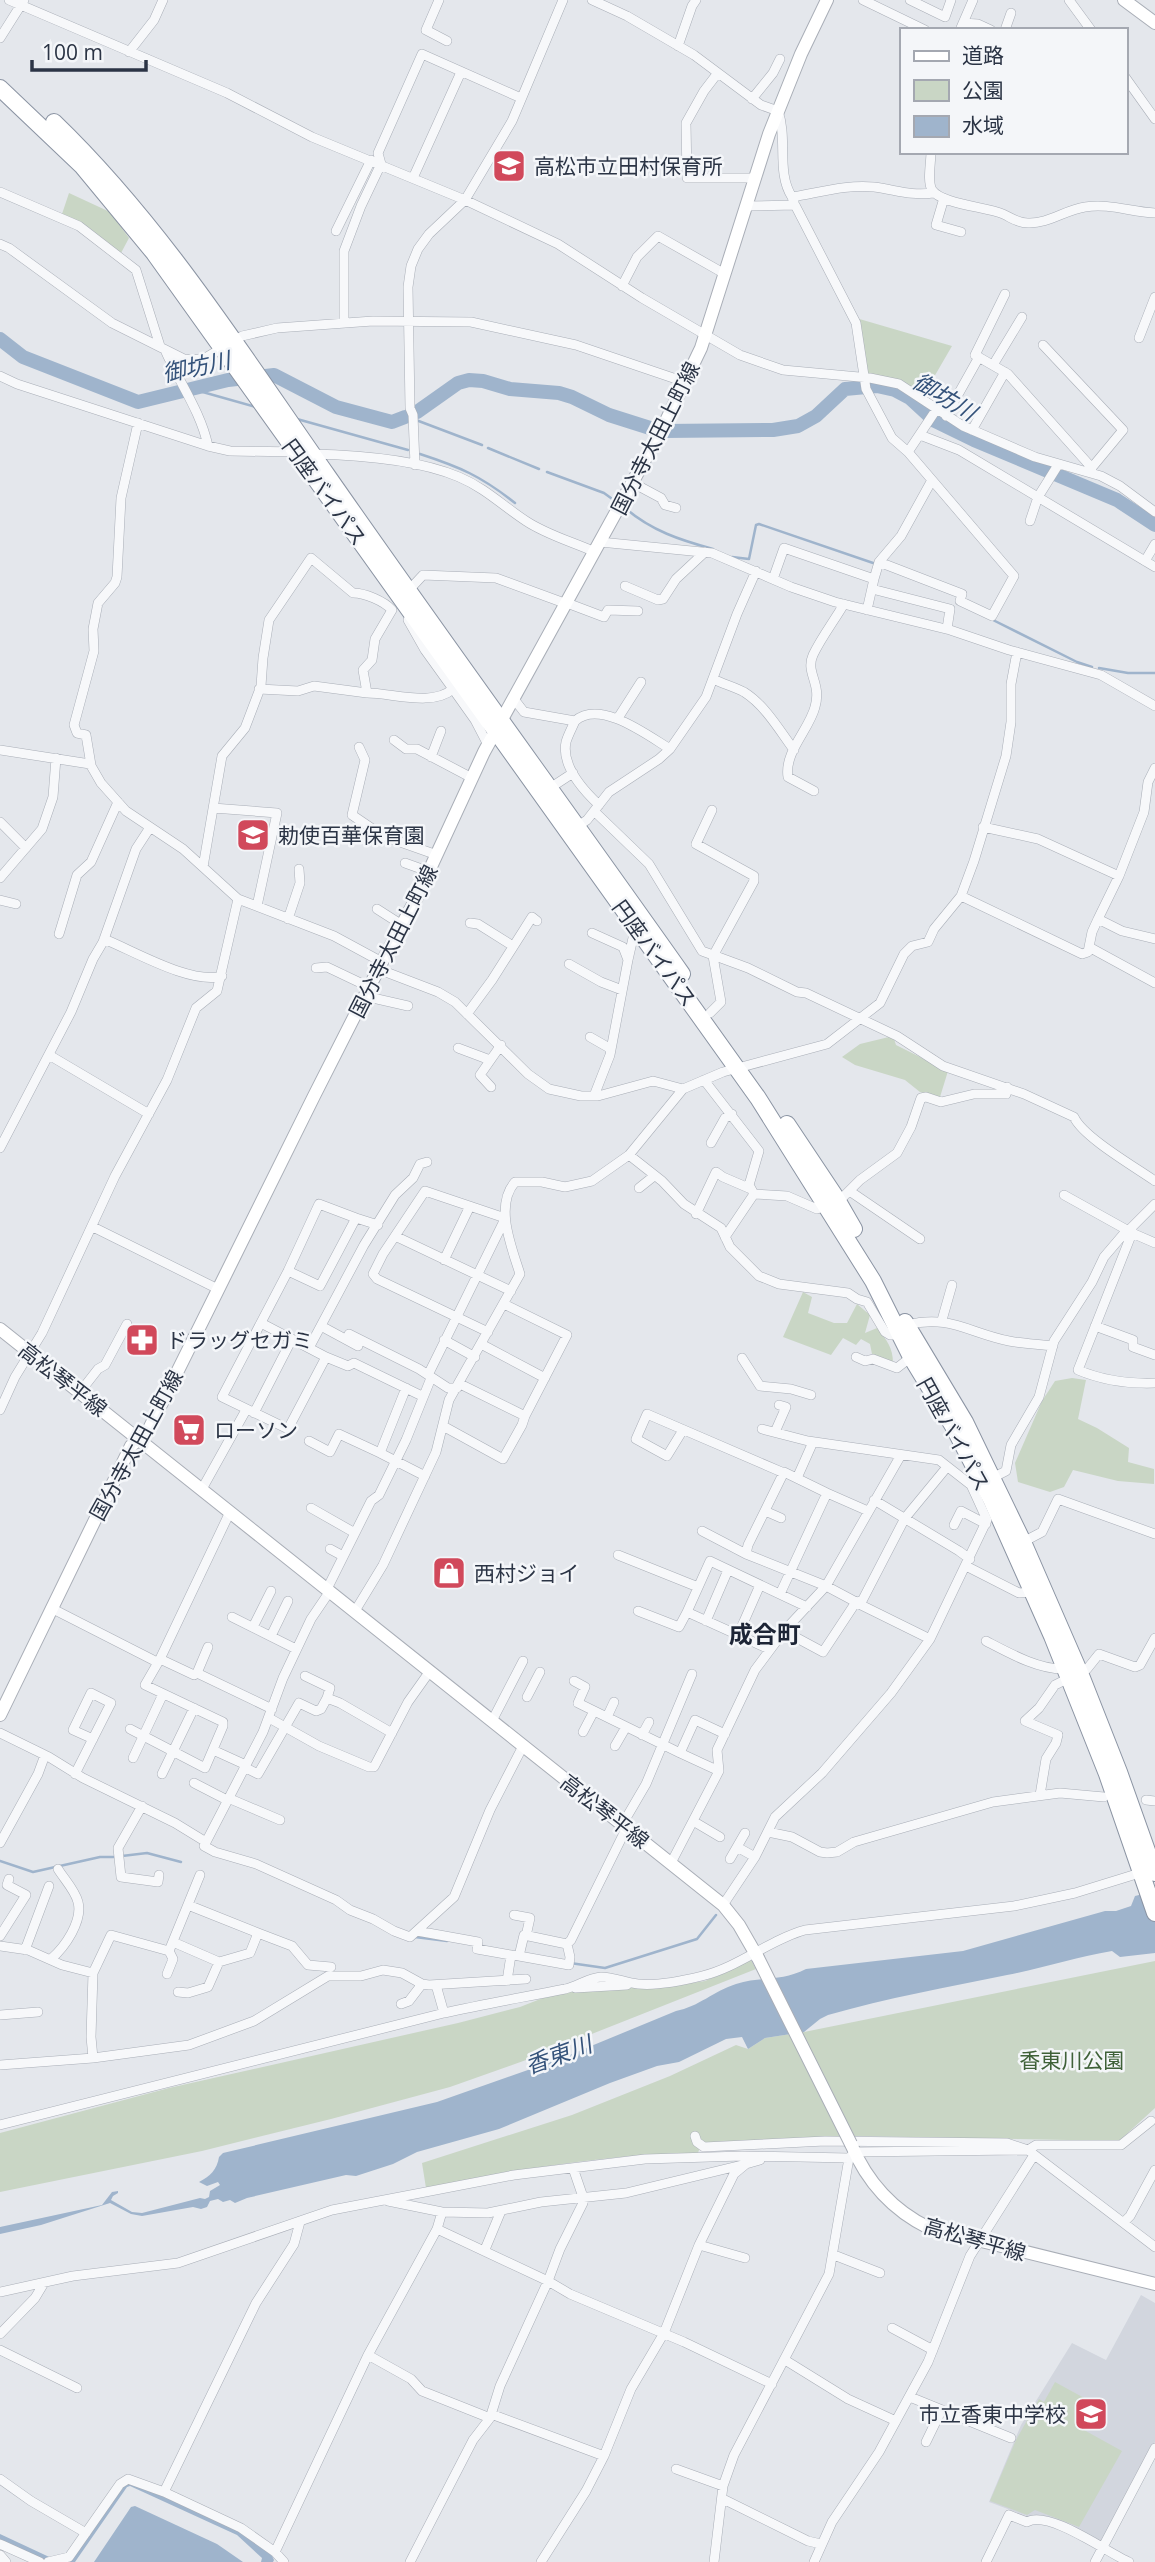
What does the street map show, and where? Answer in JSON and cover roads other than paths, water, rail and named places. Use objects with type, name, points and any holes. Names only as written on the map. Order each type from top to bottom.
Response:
[{"type":"highway","name":"円座バイパス","points":[[0,74],[90,157],[137,213],[258,387],[299,453],[495,732],[640,933],[839,1199],[873,1281],[965,1422],[982,1482],[1023,1542],[1107,1774],[1150,1873],[1155,1913]]},
{"type":"highway","name":"円座バイパス","points":[[0,88],[48,131],[129,220],[228,344]]},
{"type":"highway","name":"円座バイパス","points":[[299,453],[409,590],[495,732],[550,788],[710,1013],[742,1067]]},
{"type":"highway","name":"円座バイパス","points":[[903,1330],[911,1357],[953,1426],[982,1482],[1071,1673]]},
{"type":"main road","name":"国分寺太田上町線","points":[[0,1715],[131,1446],[148,1431],[380,965],[430,872],[495,732],[685,383],[706,334],[778,111],[827,0]]},
{"type":"main road","points":[[1124,0],[1155,23]]},
{"type":"main road","name":"高松琴平線","points":[[0,1329],[723,1905],[739,1925],[757,1956],[852,2152],[876,2188],[901,2213],[929,2228],[1155,2284]]},
{"type":"street","points":[[9,0],[23,3],[227,93],[312,136],[465,200],[558,244],[730,351],[770,367],[865,383],[886,381],[907,388],[933,416],[946,416],[1055,470],[1090,470]]},
{"type":"street","points":[[129,52],[154,20],[163,0]]},
{"type":"street","points":[[439,0],[426,30],[447,41]]},
{"type":"street","points":[[415,465],[408,320],[411,266],[418,249],[429,234],[465,200],[512,121],[563,0]]},
{"type":"street","points":[[592,0],[678,46],[752,99],[778,111],[783,125],[784,184],[856,324],[865,383],[892,438],[908,452],[1014,576],[992,616],[960,601],[962,594],[879,562]]},
{"type":"street","points":[[678,46],[696,0]]},
{"type":"street","points":[[863,0],[921,28]]},
{"type":"street","points":[[910,0],[945,17],[951,0]]},
{"type":"street","points":[[962,27],[973,0]]},
{"type":"street","points":[[1069,0],[1090,28]]},
{"type":"street","points":[[0,38],[23,3]]},
{"type":"street","points":[[1006,28],[1011,13]]},
{"type":"street","points":[[962,27],[978,24],[987,28]]},
{"type":"street","points":[[344,323],[344,251],[381,164],[377,153],[422,54],[520,98]]},
{"type":"street","points":[[752,99],[780,60]]},
{"type":"street","points":[[413,178],[461,72]]},
{"type":"street","points":[[717,74],[686,123],[687,178],[756,178]]},
{"type":"street","points":[[1127,80],[1155,119]]},
{"type":"street","points":[[931,154],[930,186],[933,192],[944,198],[1004,214],[1012,220],[1041,223],[1069,210],[1088,206],[1113,206],[1155,213]]},
{"type":"street","points":[[336,230],[371,160]]},
{"type":"street","points":[[747,206],[793,201],[842,188],[873,187],[915,195],[933,192]]},
{"type":"street","points":[[0,192],[79,226],[136,270],[162,348],[185,389],[208,446]]},
{"type":"street","points":[[944,198],[936,225],[961,232]]},
{"type":"street","points":[[622,286],[636,257],[657,236],[725,274]]},
{"type":"street","points":[[0,244],[112,323],[184,359],[205,358],[228,344],[269,329],[408,320],[471,322],[576,345],[685,383]]},
{"type":"street","points":[[1005,294],[975,355],[1005,372],[1090,470],[1120,486],[1155,512]]},
{"type":"street","points":[[1139,338],[1155,297]]},
{"type":"street","points":[[993,365],[1022,317]]},
{"type":"street","points":[[1043,345],[1123,430],[1090,470]]},
{"type":"street","points":[[946,416],[979,357]]},
{"type":"street","points":[[972,430],[1005,372]]},
{"type":"street","points":[[0,376],[17,384],[230,451],[354,456],[446,472],[481,487],[527,522],[598,547],[705,552],[844,604],[947,629],[1101,675],[1155,706]]},
{"type":"street","points":[[908,452],[933,416]]},
{"type":"street","points":[[138,423],[121,498],[117,577],[98,603],[93,629],[94,651],[74,726],[77,733],[86,735],[91,765],[101,783],[149,829],[166,836],[238,899],[334,936],[380,965],[438,992],[467,1014],[528,1074],[549,1089],[580,1096],[594,1096],[653,1081],[683,1089]]},
{"type":"street","points":[[920,435],[959,450],[1155,567]]},
{"type":"street","points":[[299,453],[405,614],[425,650],[475,720],[495,732]]},
{"type":"street","points":[[1030,521],[1038,497],[1055,470]]},
{"type":"street","points":[[867,610],[879,562],[901,536],[932,480]]},
{"type":"street","points":[[632,483],[661,498],[665,505],[676,508]]},
{"type":"street","points":[[1145,561],[1155,544]]},
{"type":"street","points":[[773,579],[784,548],[873,584],[950,608],[947,629]]},
{"type":"street","points":[[625,586],[658,600],[663,599],[676,579],[705,552]]},
{"type":"street","points":[[203,867],[222,756],[245,728],[259,689],[269,620],[311,558],[353,593],[360,593],[388,605],[392,610],[375,639],[372,660],[363,670],[367,693]]},
{"type":"street","points":[[578,826],[609,792],[670,749],[706,697],[756,571]]},
{"type":"street","points":[[409,590],[423,575],[496,578],[604,617],[608,610],[638,611]]},
{"type":"street","points":[[814,791],[788,777],[787,771],[816,705],[818,691],[810,663],[813,654],[844,604]]},
{"type":"street","points":[[692,1674],[646,1784],[578,1928],[566,1944],[569,1962],[477,1949],[478,1942],[394,1931],[350,1910],[336,1900],[256,1864],[204,1846],[270,1714],[296,1649],[371,1501],[379,1495],[395,1461],[444,1340],[504,1219],[509,1193],[515,1182],[542,1182],[557,1187],[592,1181],[629,1156],[683,1089],[742,1067],[827,1044],[880,1003],[904,954],[912,946],[928,942],[934,929],[961,895],[974,861],[1009,740],[1011,684],[1017,652]]},
{"type":"street","points":[[713,679],[744,692],[765,712],[794,750]]},
{"type":"street","points":[[618,718],[640,682]]},
{"type":"street","points":[[259,689],[298,691],[314,686],[426,698],[436,697],[453,689]]},
{"type":"street","points":[[514,699],[524,712],[575,721]]},
{"type":"street","points":[[670,749],[618,718],[590,714],[580,716],[575,721],[566,744],[569,765],[581,787],[596,808],[649,864],[698,947],[713,956],[748,968],[860,1018],[897,1036],[943,1066],[1006,1087],[1074,1117],[1077,1125],[1155,1181]]},
{"type":"street","points":[[431,757],[441,730]]},
{"type":"street","points":[[394,740],[406,749],[417,749],[472,778]]},
{"type":"street","points":[[359,747],[365,760],[352,816],[383,836],[437,855]]},
{"type":"street","points":[[0,750],[91,765]]},
{"type":"street","points":[[0,878],[42,829],[53,797],[56,758]]},
{"type":"street","points":[[961,895],[1082,954],[1088,951],[1097,919],[1119,876],[1144,812],[1148,782],[1155,768]]},
{"type":"street","points":[[550,788],[573,773]]},
{"type":"street","points":[[59,934],[77,875],[91,862],[118,802]]},
{"type":"street","points":[[213,808],[277,813],[257,906]]},
{"type":"street","points":[[710,1013],[721,1002],[713,956],[754,881],[754,876],[696,844],[712,810]]},
{"type":"street","points":[[0,822],[26,848]]},
{"type":"street","points":[[983,827],[1038,839],[1119,876]]},
{"type":"street","points":[[0,1148],[75,1006],[93,959],[104,939],[136,849],[149,829]]},
{"type":"street","points":[[405,863],[430,872]]},
{"type":"street","points":[[288,919],[300,883],[299,869]]},
{"type":"street","points":[[0,1410],[116,1176],[167,1080],[196,1008],[217,991],[238,899]]},
{"type":"street","points":[[0,901],[16,904]]},
{"type":"street","points":[[377,909],[402,925]]},
{"type":"street","points":[[467,1014],[532,917],[537,921]]},
{"type":"street","points":[[1097,919],[1122,931],[1155,939]]},
{"type":"street","points":[[470,923],[478,924],[513,946]]},
{"type":"street","points":[[592,933],[623,947],[628,960]]},
{"type":"street","points":[[594,1096],[611,1049],[634,938],[640,933]]},
{"type":"street","points":[[104,939],[171,969],[207,978],[222,976]]},
{"type":"street","points":[[1089,947],[1155,983]]},
{"type":"street","points":[[569,964],[622,990]]},
{"type":"street","points":[[316,968],[327,967],[367,991],[408,1006]]},
{"type":"street","points":[[590,1037],[611,1049]]},
{"type":"street","points":[[491,1087],[480,1075],[500,1045]]},
{"type":"street","points":[[462,1046],[490,1060]]},
{"type":"street","points":[[49,1055],[149,1114]]},
{"type":"street","points":[[704,1080],[759,1151],[749,1185],[752,1191]]},
{"type":"street","points":[[696,1213],[716,1172],[752,1191],[787,1196],[817,1209],[839,1199],[897,1153],[911,1127],[921,1098],[941,1102],[974,1094],[1006,1094],[1006,1087]]},
{"type":"street","points":[[711,1143],[724,1118],[732,1114]]},
{"type":"street","points":[[629,1156],[696,1213],[721,1228],[737,1255],[760,1276],[779,1284],[848,1293],[867,1302],[885,1332],[890,1335],[924,1320],[942,1320],[1010,1341],[1053,1346]]},
{"type":"street","points":[[309,1348],[364,1245],[395,1195],[413,1178],[420,1164],[427,1162]]},
{"type":"street","points":[[639,1188],[654,1176]]},
{"type":"street","points":[[488,1332],[376,1279],[373,1274],[425,1191],[504,1219]]},
{"type":"street","points":[[725,1237],[752,1191]]},
{"type":"street","points":[[1064,1195],[1155,1243]]},
{"type":"street","points":[[839,1199],[920,1239]]},
{"type":"street","points":[[326,1357],[288,1429],[222,1397],[288,1271],[319,1204],[378,1225]]},
{"type":"street","points":[[762,1429],[813,1442],[939,1460],[947,1467],[982,1482],[1001,1476],[1009,1465],[1011,1445],[1039,1397],[1053,1346],[1092,1282],[1104,1256],[1155,1204]]},
{"type":"street","points":[[444,1260],[470,1206]]},
{"type":"street","points":[[288,1271],[320,1286],[356,1218]]},
{"type":"street","points":[[355,1611],[383,1565],[436,1452],[449,1400],[520,1274],[504,1219]]},
{"type":"street","points":[[93,1227],[218,1289]]},
{"type":"street","points":[[1130,1230],[1078,1370],[1123,1383],[1155,1382]]},
{"type":"street","points":[[395,1236],[511,1291]]},
{"type":"street","points":[[942,1320],[952,1285]]},
{"type":"street","points":[[443,1426],[503,1460],[567,1335],[504,1304]]},
{"type":"street","points":[[261,1323],[326,1357],[348,1366],[354,1363]]},
{"type":"street","points":[[80,1392],[98,1369],[105,1365],[127,1324]]},
{"type":"street","points":[[321,1326],[430,1376],[448,1388],[459,1386],[525,1416]]},
{"type":"street","points":[[1095,1326],[1133,1340],[1133,1347],[1155,1355]]},
{"type":"street","points":[[349,1334],[360,1343]]},
{"type":"street","points":[[202,1489],[292,1339]]},
{"type":"street","points":[[444,1340],[475,1357]]},
{"type":"street","points":[[354,1363],[353,1356],[360,1343]]},
{"type":"street","points":[[481,1344],[545,1378]]},
{"type":"street","points":[[742,1357],[760,1386],[811,1395]]},
{"type":"street","points":[[856,1357],[864,1361],[873,1359],[897,1368],[911,1357]]},
{"type":"street","points":[[354,1363],[422,1396]]},
{"type":"street","points":[[380,1452],[406,1388]]},
{"type":"street","points":[[775,1432],[786,1407],[779,1405]]},
{"type":"street","points":[[683,1430],[667,1456],[636,1439],[648,1415],[797,1478],[868,1511]]},
{"type":"street","points":[[309,1441],[330,1452],[339,1434],[425,1476]]},
{"type":"street","points":[[797,1478],[813,1442]]},
{"type":"street","points":[[671,1863],[719,1772],[716,1755],[755,1670],[784,1631],[826,1586],[901,1455]]},
{"type":"street","points":[[784,1631],[823,1652],[856,1602],[862,1601],[905,1518],[947,1467]]},
{"type":"street","points":[[747,1554],[784,1473]]},
{"type":"street","points":[[723,1905],[755,1857],[775,1817],[822,1773],[891,1693],[930,1639],[986,1524],[982,1482]]},
{"type":"street","points":[[780,1594],[827,1493]]},
{"type":"street","points":[[1023,1542],[1042,1532],[1058,1499],[1155,1534]]},
{"type":"street","points":[[874,1500],[905,1518],[968,1563],[1019,1593],[1032,1592]]},
{"type":"street","points":[[311,1508],[355,1533]]},
{"type":"street","points":[[765,1511],[781,1518]]},
{"type":"street","points":[[954,1525],[961,1511],[986,1524]]},
{"type":"street","points":[[130,1729],[205,1768],[223,1722],[145,1685],[230,1512]]},
{"type":"street","points":[[702,1531],[747,1554],[826,1586],[930,1639]]},
{"type":"street","points":[[330,1549],[343,1556]]},
{"type":"street","points":[[618,1555],[698,1587]]},
{"type":"street","points":[[638,1611],[679,1627],[710,1561],[807,1606]]},
{"type":"street","points":[[706,1621],[728,1570]]},
{"type":"street","points":[[738,1635],[760,1584]]},
{"type":"street","points":[[254,1627],[271,1591]]},
{"type":"street","points":[[271,1636],[288,1601]]},
{"type":"street","points":[[51,1608],[158,1661],[194,1675],[197,1673],[270,1714],[285,1728],[369,1768],[374,1767],[408,1702],[429,1671]]},
{"type":"street","points":[[687,1612],[769,1649]]},
{"type":"street","points":[[232,1617],[296,1649]]},
{"type":"street","points":[[1040,1795],[1046,1759],[1058,1735],[1026,1721],[1040,1708],[1055,1685],[1071,1673],[1087,1669],[1099,1654],[1135,1667],[1140,1665],[1155,1638]]},
{"type":"street","points":[[986,1641],[1019,1659],[1071,1673]]},
{"type":"street","points":[[197,1673],[208,1647]]},
{"type":"street","points":[[492,1721],[523,1661]]},
{"type":"street","points":[[512,1682],[528,1694],[540,1672]]},
{"type":"street","points":[[213,1750],[258,1774],[299,1703],[316,1711],[321,1709],[327,1698],[330,1688],[306,1676]]},
{"type":"street","points":[[574,1681],[585,1687],[578,1703],[719,1772]]},
{"type":"street","points":[[75,1774],[93,1739],[111,1703],[91,1693],[73,1730],[93,1739]]},
{"type":"street","points":[[133,1758],[163,1694]]},
{"type":"street","points":[[327,1698],[392,1733]]},
{"type":"street","points":[[607,1717],[614,1702]]},
{"type":"street","points":[[162,1774],[194,1708]]},
{"type":"street","points":[[583,1732],[594,1711]]},
{"type":"street","points":[[680,1753],[695,1720],[725,1734]]},
{"type":"street","points":[[642,1735],[649,1722]]},
{"type":"street","points":[[615,1746],[626,1727]]},
{"type":"street","points":[[0,1733],[206,1842]]},
{"type":"street","points":[[413,1934],[454,1897],[490,1810],[523,1746]]},
{"type":"street","points":[[0,1843],[38,1774],[45,1755]]},
{"type":"street","points":[[194,1783],[280,1820]]},
{"type":"street","points":[[768,1832],[792,1837],[820,1852],[837,1852],[854,1842],[993,1802],[1059,1793],[1104,1797]]},
{"type":"street","points":[[142,1806],[118,1848],[121,1877],[158,1882],[159,1875]]},
{"type":"street","points":[[693,1821],[720,1837]]},
{"type":"street","points":[[730,1859],[745,1833]]},
{"type":"street","points":[[737,1847],[755,1857]]},
{"type":"street","points":[[51,1959],[70,1939],[79,1908],[77,1898],[58,1868]]},
{"type":"street","points":[[0,2125],[444,2013],[570,1988],[591,1979],[602,1977],[639,1984],[705,1976],[757,1956],[790,1934],[805,1930],[1014,1906],[1150,1873]]},
{"type":"street","points":[[167,1974],[173,1959],[171,1947],[200,1875]]},
{"type":"street","points":[[0,1936],[26,1895],[7,1885],[9,1879]]},
{"type":"street","points":[[25,1950],[49,1886]]},
{"type":"street","points":[[188,1905],[292,1946],[308,1965],[331,1968]]},
{"type":"street","points":[[507,1981],[526,1936],[530,1918],[514,1915]]},
{"type":"street","points":[[93,2058],[93,1973],[111,1935],[171,1947],[219,1962],[250,1953],[257,1933]]},
{"type":"street","points":[[526,1936],[566,1944]]},
{"type":"street","points":[[0,1946],[25,1950],[62,1965],[93,1973]]},
{"type":"street","points":[[178,1992],[188,1993],[208,1987],[219,1962]]},
{"type":"street","points":[[0,2065],[93,2058],[172,2048],[209,2039],[254,2021],[328,1976],[361,1976],[383,1970],[402,1973],[422,1984],[436,1985],[526,1979]]},
{"type":"street","points":[[401,2004],[409,2001],[422,1984]]},
{"type":"street","points":[[436,1985],[444,2013]]},
{"type":"street","points":[[0,2015],[38,2012]]},
{"type":"street","points":[[814,2562],[819,2544],[868,2470],[910,2397],[933,2350],[970,2256],[1036,2145],[1121,2145],[1151,2121]]},
{"type":"street","points":[[695,2136],[696,2142],[704,2147],[825,2141],[1007,2143],[1031,2152],[1155,2247]]},
{"type":"street","points":[[714,2562],[723,2486],[744,2432],[785,2361],[829,2274],[852,2152]]},
{"type":"street","points":[[0,2292],[74,2276],[178,2263],[332,2210],[513,2175],[645,2159],[769,2157],[852,2152],[1031,2152]]},
{"type":"street","points":[[379,2199],[442,2211],[488,2213],[541,2202],[626,2193],[769,2157]]},
{"type":"street","points":[[541,2562],[586,2491],[604,2456],[631,2389],[664,2333],[699,2245],[734,2174],[746,2164]]},
{"type":"street","points":[[410,2562],[473,2440],[490,2416],[500,2386],[583,2203],[573,2168]]},
{"type":"street","points":[[1124,2222],[1155,2170]]},
{"type":"street","points":[[51,2560],[69,2557],[124,2480],[134,2479],[242,2528],[278,2559],[369,2355],[437,2229],[442,2211]]},
{"type":"street","points":[[486,2247],[501,2211]]},
{"type":"street","points":[[164,2492],[256,2303],[294,2244],[300,2222]]},
{"type":"street","points":[[437,2229],[588,2302],[664,2333],[772,2384]]},
{"type":"street","points":[[699,2245],[745,2258]]},
{"type":"street","points":[[834,2255],[880,2273]]},
{"type":"street","points":[[0,2334],[35,2298],[44,2283]]},
{"type":"street","points":[[892,2328],[933,2350]]},
{"type":"street","points":[[0,2350],[77,2388]]},
{"type":"street","points":[[369,2355],[411,2379],[422,2391],[604,2456]]},
{"type":"street","points":[[785,2361],[848,2399],[896,2421]]},
{"type":"street","points":[[910,2397],[1011,2438]]},
{"type":"street","points":[[926,2442],[941,2411]]},
{"type":"street","points":[[1095,2562],[1155,2448]]},
{"type":"street","points":[[676,2469],[723,2486]]},
{"type":"street","points":[[0,2479],[31,2501],[86,2533]]},
{"type":"street","points":[[723,2498],[819,2544]]},
{"type":"street","points":[[986,2562],[1009,2515],[1027,2522],[1037,2519],[1058,2525],[1129,2562]]},
{"type":"street","points":[[0,2544],[40,2562]]},
{"type":"street","points":[[0,2555],[6,2562]]},
{"type":"water","points":[[1155,1891],[1155,1953],[1120,1957],[1112,1951],[873,2003],[828,2015],[804,2032],[765,2038],[748,2049],[742,2037],[726,2039],[679,2062],[657,2066],[610,2083],[499,2129],[417,2152],[393,2164],[356,2176],[346,2175],[235,2203],[218,2199],[210,2201],[207,2207],[201,2209],[193,2207],[142,2216],[131,2214],[110,2203],[41,2225],[0,2234],[0,2227],[102,2205],[112,2192],[118,2191],[111,2200],[132,2212],[142,2213],[205,2199],[209,2197],[210,2191],[220,2185],[218,2182],[207,2186],[199,2182],[217,2166],[223,2153],[437,2102],[562,2058],[692,2006],[736,1984],[788,1976],[806,1969],[963,1951],[1105,1911],[1116,1911],[1131,1906],[1135,1896]]},
{"type":"water","points":[[128,2481],[232,2527],[267,2549],[274,2560],[261,2562],[262,2558],[237,2535],[130,2486],[75,2562],[60,2562]]},
{"type":"water","points":[[135,2506],[217,2544],[243,2562],[94,2562],[131,2507]]},
{"type":"water","points":[[0,2534],[60,2562],[45,2562],[0,2541]]},
{"type":"waterway","name":"御坊川","points":[[0,339],[23,357],[138,402],[228,380],[274,375],[336,407],[392,422],[405,417]]},
{"type":"waterway","name":"御坊川","points":[[417,412],[458,383],[469,380],[510,389],[559,393],[609,415],[650,428]]},
{"type":"waterway","name":"御坊川","points":[[664,431],[773,430],[798,426],[816,416],[845,389],[877,386],[895,390],[910,398],[935,421],[1117,500],[1155,525]]},
{"type":"waterway","points":[[192,389],[256,407]]},
{"type":"waterway","points":[[297,419],[408,450]]},
{"type":"waterway","points":[[416,420],[482,445]]},
{"type":"waterway","points":[[488,448],[539,469]]},
{"type":"waterway","points":[[420,454],[470,473],[515,503]]},
{"type":"waterway","points":[[547,472],[604,493],[615,501]]},
{"type":"waterway","points":[[625,508],[667,534],[713,549]]},
{"type":"waterway","points":[[732,557],[749,559],[756,525],[759,524],[876,564]]},
{"type":"waterway","points":[[991,619],[1092,667]]},
{"type":"waterway","points":[[1099,668],[1128,673],[1155,673]]},
{"type":"waterway","points":[[122,1856],[147,1853],[181,1862]]},
{"type":"waterway","points":[[0,1861],[33,1872],[100,1857],[114,1857]]},
{"type":"waterway","points":[[570,1963],[605,1968],[697,1939],[716,1915]]},
{"type":"waterway","points":[[415,1937],[447,1941]]},
{"type":"place","name":"高松市立田村保育所","points":[[509,166]]},
{"type":"place","name":"勅使百華保育園","points":[[253,835]]},
{"type":"place","name":"ドラッグセガミ","points":[[142,1340]]},
{"type":"place","name":"ローソン","points":[[189,1430]]},
{"type":"place","name":"西村ジョイ","points":[[449,1573]]},
{"type":"place","name":"市立香東中学校","points":[[1091,2414]]},
{"type":"district","name":"成合町","points":[[765,1633]]},
{"type":"water label","name":"香東川","points":[[558,2054]]},
{"type":"park label","name":"香東川公園","points":[[1072,2060]]}]
